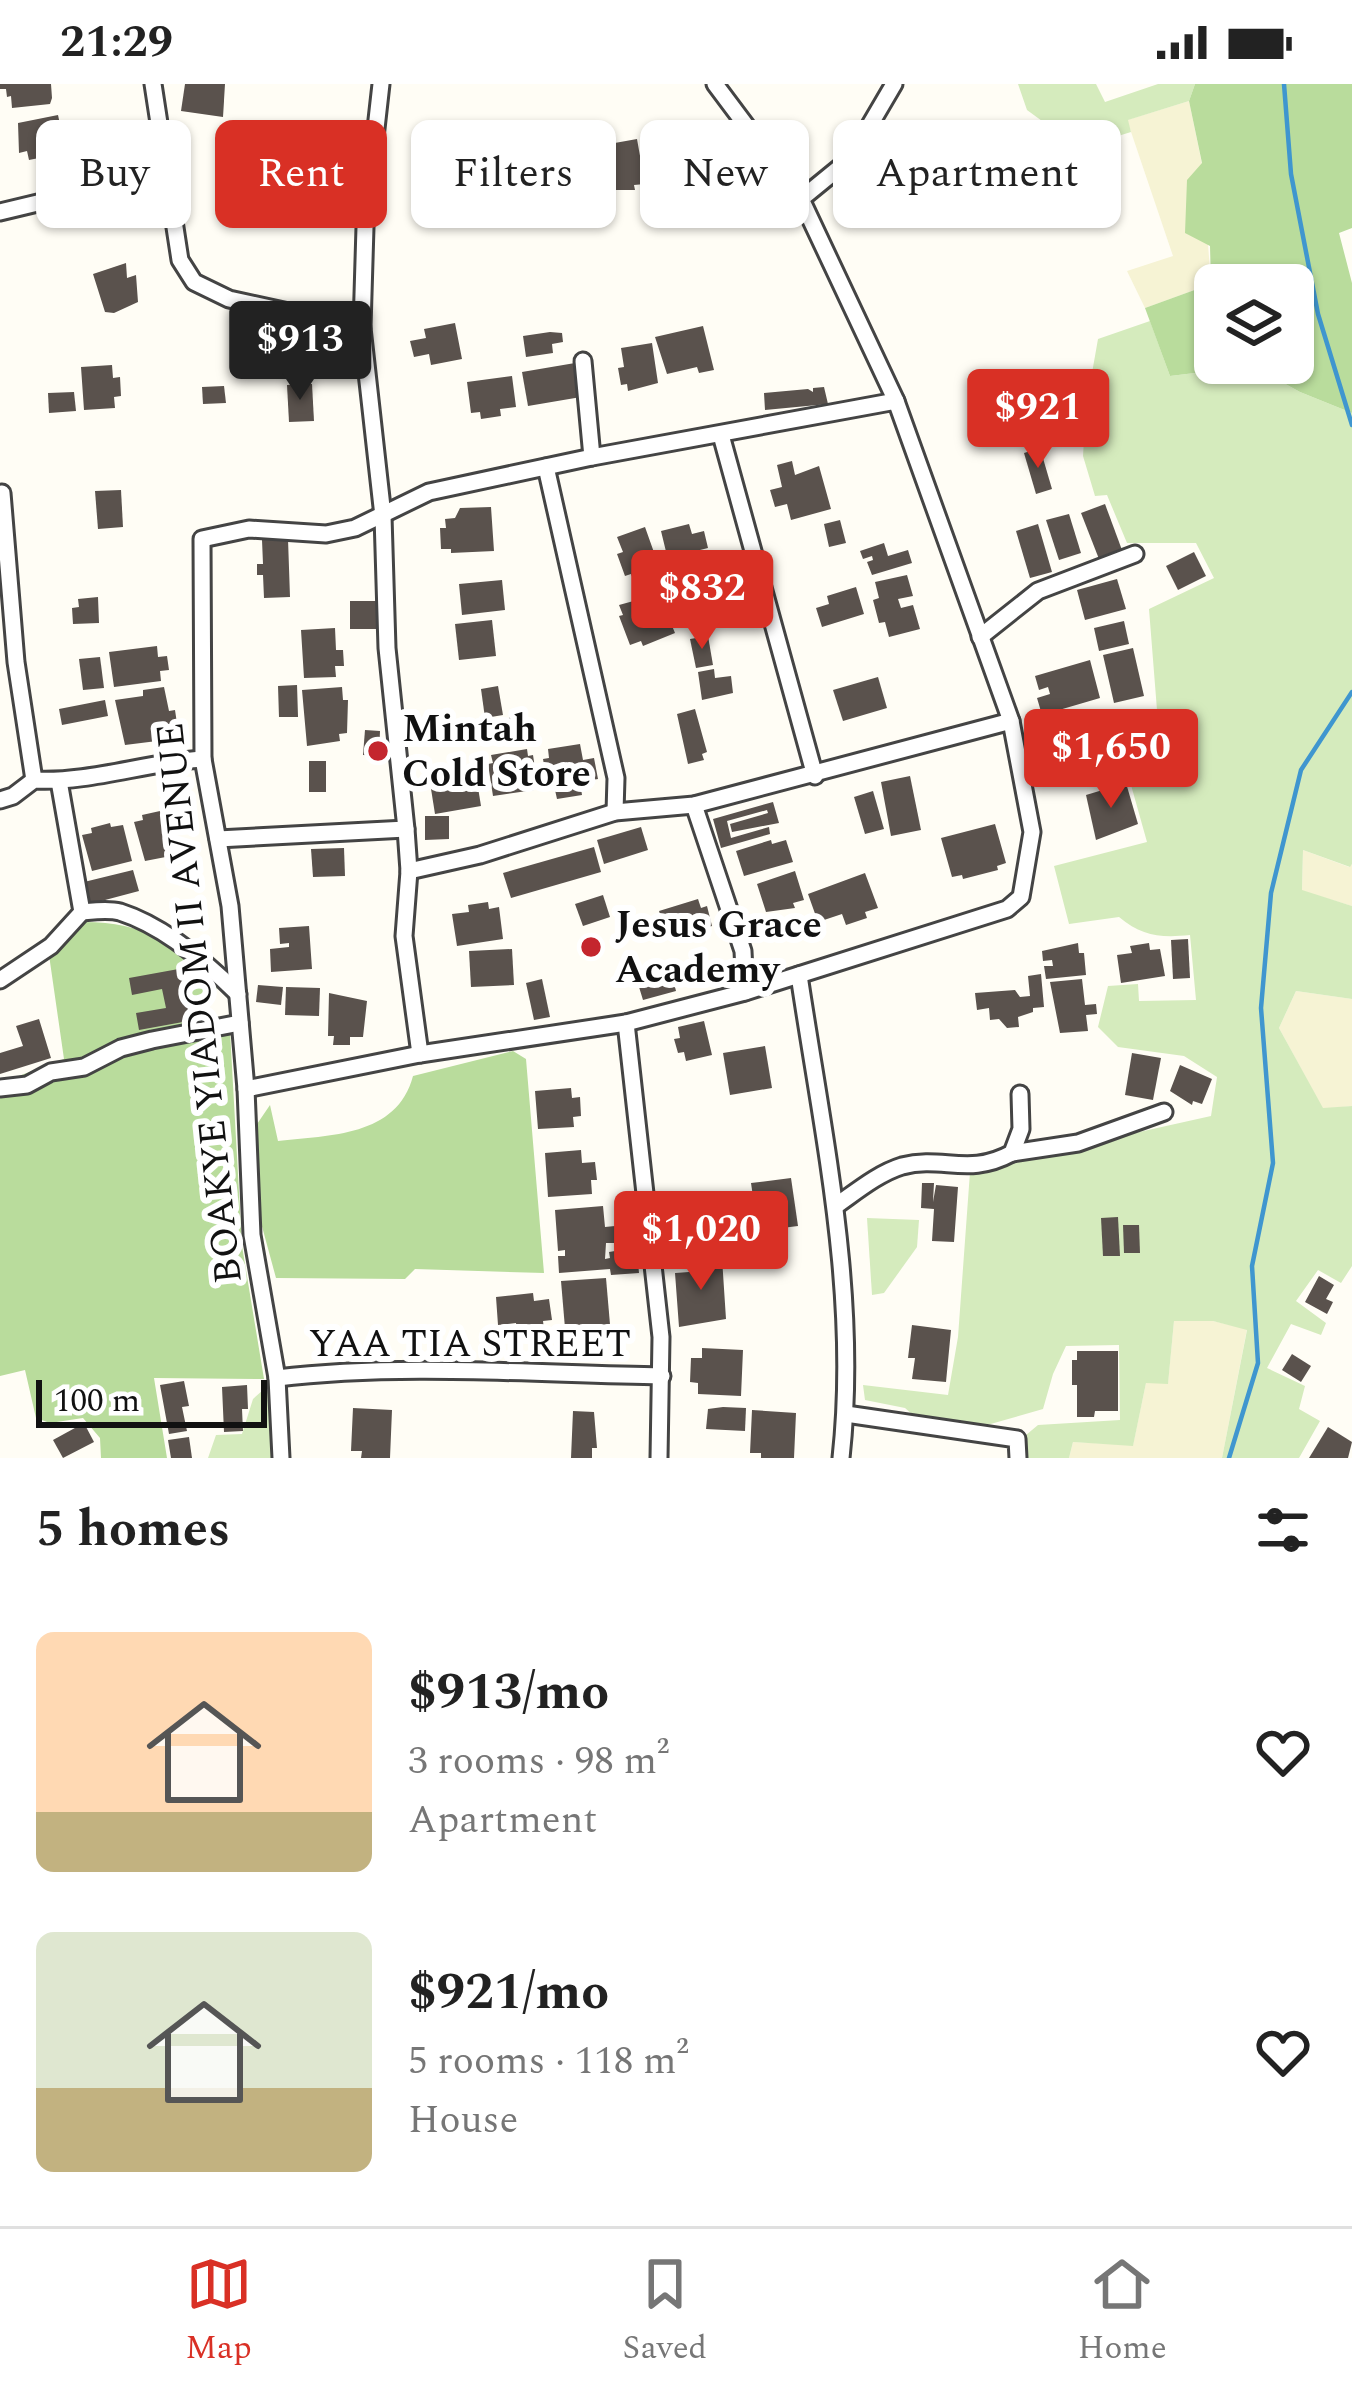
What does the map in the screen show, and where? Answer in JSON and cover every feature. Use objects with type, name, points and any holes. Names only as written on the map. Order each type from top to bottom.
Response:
[{"type":"street","points":[[153,84],[159,120]]},
{"type":"street","points":[[381,84],[365,227],[362,328],[382,516],[387,648],[409,871],[404,936],[420,1054]]},
{"type":"street","points":[[716,84],[743,120]]},
{"type":"street","points":[[809,192],[850,159],[894,84]]},
{"type":"street","points":[[0,212],[36,203]]},
{"type":"street","points":[[246,1089],[420,1054],[626,1023],[745,992],[1007,909],[1021,897],[1032,832],[1011,721],[896,400],[809,216]]},
{"type":"street","points":[[176,228],[181,260],[194,282],[229,299],[362,328]]},
{"type":"street","points":[[583,361],[592,457]]},
{"type":"street","points":[[382,516],[429,491],[896,400]]},
{"type":"street","points":[[721,435],[815,776]]},
{"type":"street","points":[[546,467],[616,778],[615,812]]},
{"type":"street","points":[[2,493],[16,662],[34,779]]},
{"type":"street","name":"BOAKYE YIADOM II AVENUE","points":[[281,1458],[277,1378],[251,1234],[246,1089],[230,906],[203,759],[202,539],[250,529],[326,534],[382,516]]},
{"type":"street","points":[[980,637],[1038,591],[1135,554]]},
{"type":"street","points":[[409,871],[480,855],[615,812],[694,805],[1011,721]]},
{"type":"street","points":[[0,800],[34,779],[58,781],[203,759]]},
{"type":"street","points":[[58,781],[82,912]]},
{"type":"street","points":[[694,805],[742,951],[745,992]]},
{"type":"street","points":[[218,839],[406,829]]},
{"type":"street","points":[[0,980],[51,946],[82,912],[116,911],[152,926],[214,970],[238,994]]},
{"type":"street","points":[[799,975],[837,1204],[845,1298],[846,1414],[841,1458]]},
{"type":"street","points":[[0,1088],[27,1085],[51,1072],[84,1067],[121,1048],[240,1023]]},
{"type":"street","points":[[626,1023],[645,1172],[662,1376],[659,1458]]},
{"type":"street","points":[[1012,1153],[1021,1129],[1020,1094]]},
{"type":"street","points":[[837,1204],[900,1167],[926,1163],[989,1166],[1012,1153],[1078,1143],[1163,1112]]},
{"type":"street","name":"YAA TIA STREET","points":[[277,1378],[401,1373],[662,1376]]},
{"type":"street","points":[[846,1414],[1017,1439],[1018,1458]]},
{"type":"shaded area","points":[[1189,101],[1202,164],[1210,264],[1194,264],[1194,290],[1145,308],[1127,271],[1173,256],[1127,120]]},
{"type":"shaded area","points":[[1303,850],[1349,867],[1352,864],[1352,906],[1302,891]]},
{"type":"shaded area","points":[[1296,991],[1352,999],[1352,1106],[1323,1109],[1279,1028]]},
{"type":"shaded area","points":[[1174,1321],[1213,1321],[1247,1329],[1222,1458],[1069,1458],[1073,1442],[1133,1445],[1146,1383],[1168,1383]]},
{"type":"green space","points":[[1018,84],[1096,84],[1105,102],[1158,84],[1195,84],[1189,101],[1128,120],[1131,132],[1121,135],[1121,120],[1041,120],[1027,110]]},
{"type":"green space","points":[[1195,84],[1352,84],[1352,228],[1339,233],[1352,283],[1352,413],[1286,384],[1314,384],[1314,264],[1210,264],[1210,246],[1185,233],[1187,180],[1202,163],[1189,101]]},
{"type":"green space","points":[[1194,290],[1194,373],[1170,376],[1145,308]]},
{"type":"green space","points":[[1150,321],[1170,376],[1194,373],[1194,384],[1286,384],[1352,413],[1352,864],[1303,850],[1302,890],[1352,906],[1352,999],[1296,991],[1279,1028],[1323,1108],[1352,1106],[1352,1266],[1341,1283],[1318,1270],[1296,1301],[1326,1323],[1321,1335],[1291,1324],[1267,1368],[1305,1386],[1299,1409],[1320,1421],[1299,1458],[1222,1458],[1247,1330],[1213,1321],[1174,1321],[1168,1384],[1146,1383],[1133,1446],[1073,1442],[1069,1458],[1024,1458],[1026,1435],[1038,1425],[1120,1420],[1119,1345],[1066,1346],[1043,1409],[980,1427],[920,1421],[905,1408],[865,1400],[863,1385],[948,1395],[958,1337],[970,1172],[995,1170],[1045,1153],[1211,1116],[1217,1077],[1184,1056],[1118,1047],[1098,1027],[1108,986],[1138,984],[1139,1001],[1196,1000],[1190,935],[1152,934],[1119,917],[1069,924],[1054,866],[1147,842],[1124,760],[1160,748],[1149,609],[1214,578],[1196,543],[1127,543],[1107,495],[1095,496],[1083,456],[1098,339]]},
{"type":"green space","points":[[80,922],[140,930],[188,957],[220,984],[205,1006],[204,1022],[230,1031],[242,1246],[264,1379],[154,1378],[167,1458],[101,1458],[100,1438],[83,1418],[50,1423],[36,1418],[25,1370],[0,1376],[0,1083],[64,1059],[47,941]]},
{"type":"green space","points":[[513,1051],[526,1059],[544,1273],[415,1269],[405,1279],[276,1278],[257,1208],[255,1127],[270,1105],[278,1141],[339,1134],[377,1122],[392,1111],[413,1076]]},
{"type":"green space","points":[[867,1218],[919,1220],[917,1247],[884,1293],[872,1295]]},
{"type":"green space","points":[[263,1390],[271,1392],[278,1458],[208,1458],[216,1435],[242,1434],[253,1399]]},
{"type":"building","points":[[0,84],[51,84],[50,104],[12,108],[11,96],[7,97]]},
{"type":"building","points":[[185,84],[225,84],[223,117],[181,111]]},
{"type":"building","points":[[58,115],[59,120],[36,120],[36,159],[29,160],[27,151],[19,153],[18,123]]},
{"type":"building","points":[[637,139],[640,184],[634,185],[635,190],[616,190],[616,143]]},
{"type":"building","points":[[126,263],[127,278],[136,275],[138,302],[105,312],[93,274]]},
{"type":"building","points":[[455,323],[462,359],[431,365],[429,354],[414,357],[410,341],[426,338],[424,329]]},
{"type":"building","points":[[275,324],[278,376],[242,378],[241,356],[233,357],[232,334],[240,333],[239,326]]},
{"type":"building","points":[[703,326],[714,370],[699,373],[697,367],[667,374],[655,337]]},
{"type":"building","points":[[562,333],[563,342],[552,344],[553,353],[526,357],[523,336]]},
{"type":"building","points":[[306,339],[306,347],[316,346],[318,376],[284,379],[281,349],[290,348],[289,340]]},
{"type":"building","points":[[652,343],[658,383],[628,391],[627,384],[621,385],[618,368],[624,367],[621,348]]},
{"type":"building","points":[[575,363],[581,397],[528,406],[522,372]]},
{"type":"building","points":[[112,365],[113,378],[120,377],[121,396],[114,397],[115,408],[84,410],[81,367]]},
{"type":"building","points":[[512,376],[516,407],[500,409],[501,416],[481,419],[480,412],[471,413],[467,382]]},
{"type":"building","points":[[312,384],[314,421],[289,422],[287,385]]},
{"type":"building","points":[[224,386],[226,403],[203,404],[202,387]]},
{"type":"building","points":[[824,387],[828,404],[765,410],[764,393],[813,392],[813,388]]},
{"type":"building","points":[[74,392],[76,411],[49,413],[48,393]]},
{"type":"building","points":[[1047,393],[1060,436],[1022,444],[1010,405]]},
{"type":"building","points":[[1040,448],[1052,489],[1036,494],[1024,453]]},
{"type":"building","points":[[792,461],[795,475],[819,466],[831,509],[791,520],[787,504],[775,507],[770,490],[782,487],[777,465]]},
{"type":"building","points":[[121,490],[123,527],[98,529],[95,491]]},
{"type":"building","points":[[1105,504],[1122,550],[1099,559],[1081,513]]},
{"type":"building","points":[[491,507],[494,551],[451,553],[451,549],[441,549],[440,528],[446,528],[445,519],[455,518],[460,508]]},
{"type":"building","points":[[1069,514],[1081,553],[1059,560],[1046,520]]},
{"type":"building","points":[[840,520],[846,543],[829,547],[824,524]]},
{"type":"building","points":[[689,524],[692,534],[704,531],[708,548],[696,551],[698,561],[670,568],[661,531]]},
{"type":"building","points":[[1038,524],[1052,572],[1030,578],[1016,531]]},
{"type":"building","points":[[645,527],[662,575],[635,585],[631,574],[625,576],[617,537]]},
{"type":"building","points":[[288,539],[290,597],[264,598],[263,575],[257,575],[257,564],[263,564],[262,540]]},
{"type":"building","points":[[884,543],[888,556],[908,550],[912,563],[872,575],[867,562],[872,556],[863,559],[860,551]]},
{"type":"building","points":[[1194,552],[1206,576],[1178,590],[1166,566]]},
{"type":"building","points":[[907,575],[913,596],[898,599],[901,608],[913,605],[920,629],[889,637],[885,622],[879,623],[873,600],[879,598],[875,582]]},
{"type":"building","points":[[1117,579],[1126,609],[1085,620],[1077,590]]},
{"type":"building","points":[[502,580],[505,610],[462,615],[459,584]]},
{"type":"building","points":[[856,587],[864,614],[822,627],[816,608],[829,604],[827,596]]},
{"type":"building","points":[[659,594],[675,633],[643,646],[641,641],[630,645],[619,605]]},
{"type":"building","points":[[98,597],[99,623],[73,624],[72,608],[79,607],[78,599]]},
{"type":"building","points":[[350,601],[377,601],[378,629],[350,629]]},
{"type":"building","points":[[492,620],[496,656],[459,660],[455,624]]},
{"type":"building","points":[[1124,621],[1129,644],[1099,651],[1094,628]]},
{"type":"building","points":[[335,628],[336,650],[343,650],[344,666],[335,666],[336,677],[304,678],[301,630]]},
{"type":"building","points":[[708,636],[713,665],[696,668],[690,639]]},
{"type":"building","points":[[157,646],[158,657],[167,656],[169,670],[160,671],[161,681],[114,687],[109,652]]},
{"type":"building","points":[[1133,648],[1144,696],[1114,703],[1103,655]]},
{"type":"building","points":[[100,657],[104,688],[83,690],[79,659]]},
{"type":"building","points":[[1090,660],[1100,698],[1042,715],[1037,698],[1050,694],[1048,687],[1039,690],[1035,676]]},
{"type":"building","points":[[714,669],[715,678],[731,676],[733,693],[702,700],[698,672]]},
{"type":"building","points":[[878,677],[887,708],[843,721],[833,690]]},
{"type":"building","points":[[297,685],[298,717],[279,717],[278,686]]},
{"type":"building","points":[[498,686],[503,715],[485,718],[481,689]]},
{"type":"building","points":[[164,687],[169,711],[175,710],[179,737],[160,735],[157,741],[125,745],[115,700]]},
{"type":"building","points":[[342,687],[343,700],[348,700],[347,733],[339,734],[340,741],[307,746],[302,690]]},
{"type":"building","points":[[105,700],[108,716],[62,725],[59,709]]},
{"type":"building","points":[[695,709],[707,752],[702,754],[704,760],[688,764],[677,714]]},
{"type":"building","points":[[525,713],[530,743],[514,745],[509,716]]},
{"type":"building","points":[[1147,720],[1153,749],[1126,754],[1120,725]]},
{"type":"building","points":[[365,730],[380,731],[379,756],[363,755]]},
{"type":"building","points":[[580,744],[583,760],[594,758],[598,779],[580,782],[582,795],[557,799],[553,781],[547,782],[543,759],[549,758],[548,749]]},
{"type":"building","points":[[527,749],[528,756],[533,755],[534,790],[493,796],[491,755]]},
{"type":"building","points":[[309,761],[326,761],[326,792],[309,792]]},
{"type":"building","points":[[474,763],[481,806],[435,814],[428,770]]},
{"type":"building","points":[[910,776],[921,830],[891,836],[881,782]]},
{"type":"building","points":[[1126,783],[1138,824],[1096,840],[1086,795]]},
{"type":"building","points":[[873,791],[884,829],[865,834],[854,797]]},
{"type":"building","points":[[773,802],[779,823],[732,832],[730,824],[767,810],[727,821],[731,838],[769,827],[770,834],[721,848],[713,819]]},
{"type":"building","points":[[160,811],[161,817],[172,815],[176,855],[145,861],[134,822]]},
{"type":"building","points":[[425,816],[449,816],[449,839],[425,840]]},
{"type":"building","points":[[110,823],[111,827],[123,825],[132,861],[92,871],[82,835]]},
{"type":"building","points":[[995,824],[1006,863],[997,866],[998,870],[963,879],[962,875],[952,877],[941,838]]},
{"type":"building","points":[[641,827],[648,850],[604,864],[597,840]]},
{"type":"building","points":[[771,840],[772,844],[786,840],[793,862],[744,876],[736,851]]},
{"type":"building","points":[[594,847],[601,872],[511,898],[503,873]]},
{"type":"building","points":[[344,848],[345,876],[313,877],[311,849]]},
{"type":"building","points":[[133,870],[139,891],[90,904],[84,882]]},
{"type":"building","points":[[795,871],[804,900],[793,903],[795,908],[766,912],[757,884]]},
{"type":"building","points":[[865,873],[878,908],[865,912],[867,918],[846,925],[842,914],[818,922],[808,894]]},
{"type":"building","points":[[603,895],[610,917],[583,926],[575,904]]},
{"type":"building","points":[[698,899],[701,908],[707,906],[712,926],[699,930],[696,918],[689,922],[691,929],[676,933],[674,926],[665,929],[659,911]]},
{"type":"building","points":[[488,902],[489,909],[499,907],[503,939],[457,946],[452,914]]},
{"type":"building","points":[[309,926],[312,969],[271,972],[270,949],[289,947],[289,943],[280,944],[279,928]]},
{"type":"building","points":[[1188,939],[1190,978],[1173,979],[1171,940]]},
{"type":"building","points":[[1078,943],[1086,975],[1046,979],[1044,966],[1053,966],[1052,960],[1043,961],[1042,951]]},
{"type":"building","points":[[1149,943],[1150,950],[1160,949],[1165,976],[1121,983],[1117,955],[1132,953],[1130,946]]},
{"type":"building","points":[[512,949],[514,985],[471,987],[469,951]]},
{"type":"building","points":[[184,968],[194,1020],[139,1030],[136,1013],[166,1008],[162,989],[132,995],[129,978]]},
{"type":"building","points":[[1041,974],[1044,1007],[1018,1017],[1019,1027],[1007,1028],[999,1019],[990,1020],[989,1008],[977,1010],[975,993],[1015,990],[1020,997],[1030,996],[1028,976]]},
{"type":"building","points":[[654,977],[656,983],[673,979],[676,991],[643,1000],[639,987],[644,986],[643,980]]},
{"type":"building","points":[[542,979],[550,1017],[534,1020],[526,983]]},
{"type":"building","points":[[1082,979],[1085,1005],[1096,1004],[1097,1014],[1086,1015],[1088,1031],[1060,1033],[1050,982]]},
{"type":"building","points":[[258,985],[283,987],[281,1005],[256,1002]]},
{"type":"building","points":[[286,987],[320,988],[319,1016],[285,1015]]},
{"type":"building","points":[[329,993],[367,1001],[363,1037],[350,1037],[350,1045],[333,1045],[334,1036],[328,1036]]},
{"type":"building","points":[[39,1019],[51,1058],[0,1074],[0,1053],[23,1046],[16,1026]]},
{"type":"building","points":[[704,1021],[712,1055],[686,1061],[674,1039],[680,1038],[678,1027]]},
{"type":"building","points":[[765,1046],[772,1088],[730,1095],[723,1053]]},
{"type":"building","points":[[1132,1053],[1161,1058],[1153,1100],[1125,1095]]},
{"type":"building","points":[[1180,1065],[1212,1079],[1202,1104],[1193,1101],[1192,1105],[1170,1091]]},
{"type":"building","points":[[571,1088],[572,1098],[580,1097],[581,1116],[573,1117],[574,1127],[538,1129],[535,1091]]},
{"type":"building","points":[[581,1150],[582,1163],[595,1162],[597,1180],[591,1180],[592,1194],[548,1197],[545,1153]]},
{"type":"building","points":[[791,1178],[798,1226],[758,1231],[751,1183]]},
{"type":"building","points":[[922,1183],[934,1183],[933,1202],[936,1185],[958,1187],[954,1242],[932,1241],[934,1209],[921,1208]]},
{"type":"building","points":[[603,1206],[605,1227],[615,1226],[616,1243],[636,1241],[639,1273],[611,1275],[610,1269],[559,1273],[558,1256],[565,1256],[565,1250],[558,1251],[555,1210]],"holes":[[[606,1243],[614,1243],[615,1251],[605,1259]]]},
{"type":"building","points":[[1118,1217],[1120,1256],[1103,1256],[1101,1218]]},
{"type":"building","points":[[1123,1225],[1139,1225],[1140,1253],[1124,1253]]},
{"type":"building","points":[[722,1258],[726,1319],[679,1327],[675,1273],[689,1272],[688,1260]]},
{"type":"building","points":[[1319,1276],[1334,1285],[1326,1299],[1333,1302],[1327,1314],[1305,1302]]},
{"type":"building","points":[[606,1278],[611,1336],[566,1340],[561,1281]]},
{"type":"building","points":[[533,1293],[534,1301],[549,1299],[552,1320],[543,1321],[545,1337],[526,1339],[525,1332],[517,1333],[516,1323],[498,1325],[496,1297]]},
{"type":"building","points":[[912,1325],[951,1330],[946,1382],[912,1379],[915,1358],[908,1358]]},
{"type":"building","points":[[702,1348],[743,1350],[741,1396],[698,1394],[698,1383],[690,1382],[691,1358],[702,1358]]},
{"type":"building","points":[[1077,1351],[1118,1351],[1118,1411],[1077,1417],[1072,1360],[1077,1360]]},
{"type":"building","points":[[1292,1354],[1311,1366],[1301,1382],[1282,1370]]},
{"type":"building","points":[[184,1381],[187,1431],[169,1434],[160,1385]]},
{"type":"building","points":[[247,1385],[243,1431],[224,1432],[222,1387]]},
{"type":"building","points":[[353,1408],[392,1410],[390,1458],[361,1458],[362,1451],[351,1451]]},
{"type":"building","points":[[746,1408],[745,1431],[706,1429],[708,1409]]},
{"type":"building","points":[[752,1410],[796,1413],[794,1458],[761,1458],[761,1453],[750,1453]]},
{"type":"building","points":[[573,1411],[594,1412],[597,1448],[592,1448],[592,1458],[571,1458]]},
{"type":"building","points":[[84,1423],[94,1442],[63,1458],[53,1440]]},
{"type":"building","points":[[1328,1427],[1352,1442],[1348,1458],[1309,1458]]},
{"type":"building","points":[[189,1437],[192,1458],[171,1458],[168,1440]]},
{"type":"waterway","points":[[1284,84],[1291,174],[1318,314],[1352,425]]},
{"type":"waterway","points":[[1229,1458],[1258,1363],[1252,1266],[1273,1163],[1261,1008],[1271,893],[1301,770],[1352,692]]},
{"type":"place","name":"Mintah Cold Store","points":[[378,751]]},
{"type":"place","name":"Jesus Grace Academy","points":[[591,947]]}]
